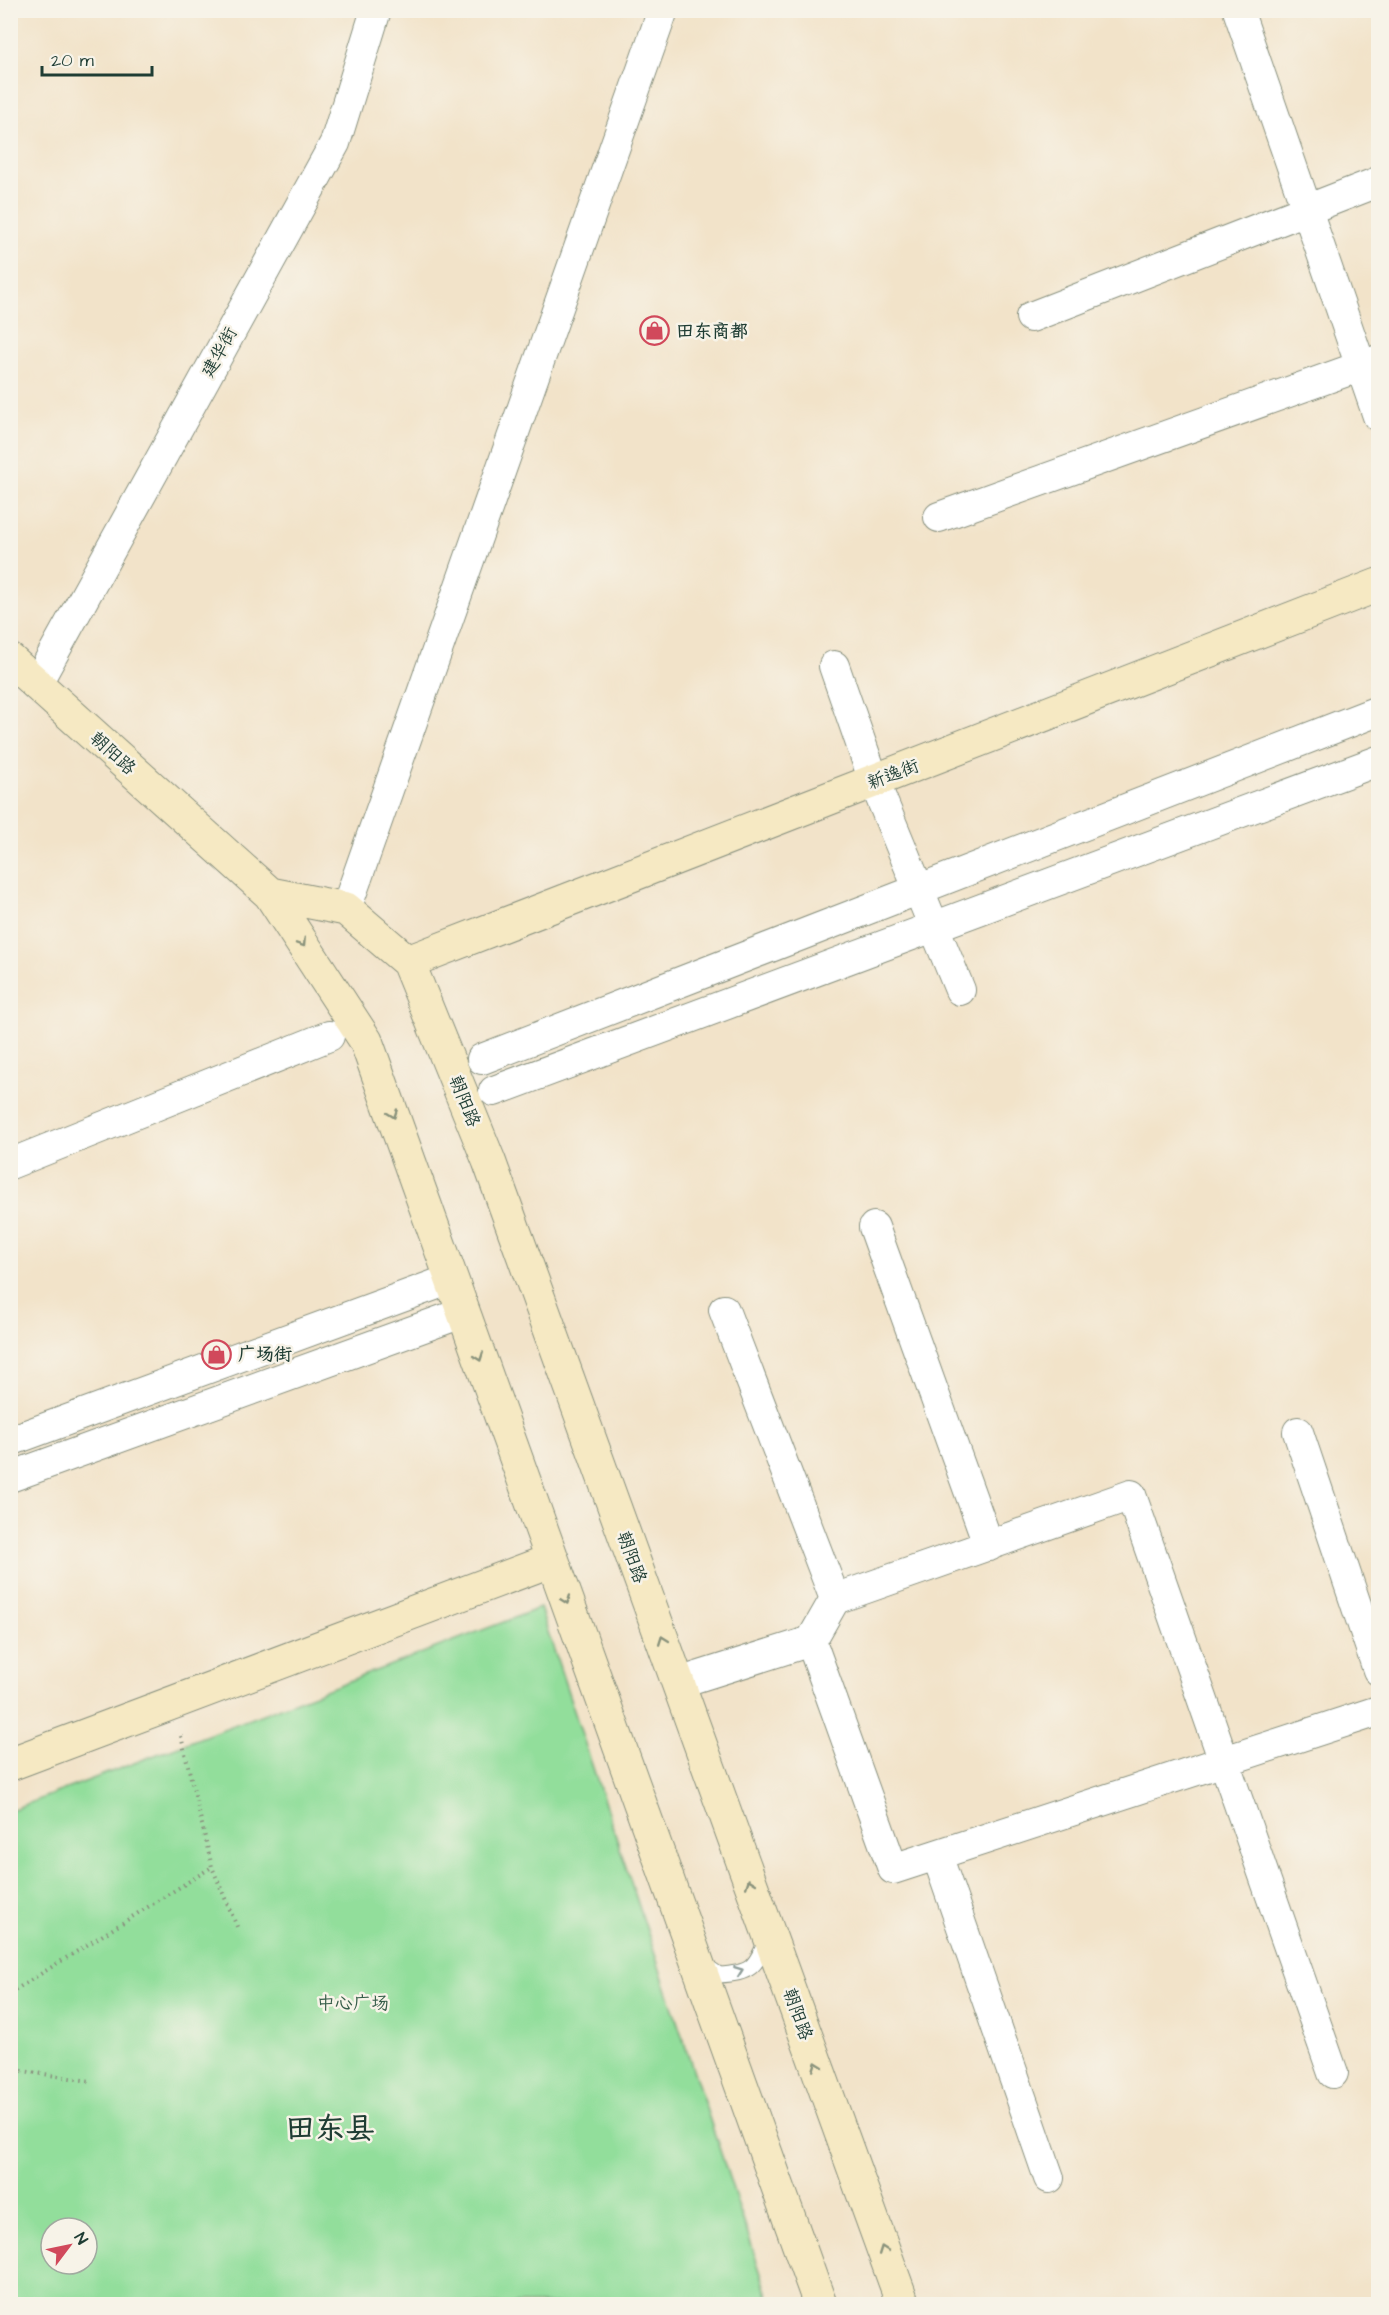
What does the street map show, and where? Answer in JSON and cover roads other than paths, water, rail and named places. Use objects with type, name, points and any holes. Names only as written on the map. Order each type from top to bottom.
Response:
[{"type":"main road","name":"新逸街","points":[[408,962],[1378,585]]},
{"type":"main road","name":"朝阳路","points":[[10,660],[270,894],[366,1041],[820,2304]]},
{"type":"main road","name":"朝阳路","points":[[270,894],[346,909],[408,962],[489,1161],[903,2304]]},
{"type":"main road","points":[[10,1764],[552,1560]]},
{"type":"street","name":"建华街","points":[[37,683],[335,142],[376,10]]},
{"type":"street","points":[[346,909],[663,10]]},
{"type":"street","points":[[1238,10],[1307,211],[1370,364],[1378,416]]},
{"type":"street","points":[[1031,317],[1378,182]]},
{"type":"street","points":[[939,517],[1370,364]]},
{"type":"street","points":[[834,666],[874,781],[960,990]]},
{"type":"street","points":[[482,1059],[1378,711]]},
{"type":"street","points":[[494,1091],[1378,761]]},
{"type":"street","points":[[10,1164],[329,1036]]},
{"type":"street","points":[[874,1227],[989,1546]]},
{"type":"street","points":[[10,1441],[451,1279]]},
{"type":"street","points":[[724,1310],[835,1599]]},
{"type":"street","points":[[10,1477],[462,1313]]},
{"type":"street","points":[[1298,1432],[1378,1670]]},
{"type":"street","points":[[678,1683],[811,1641],[835,1599],[1131,1495],[1333,2073]]},
{"type":"street","points":[[811,1641],[893,1869],[1378,1711]]},
{"type":"street","points":[[937,1855],[1049,2178]]},
{"type":"lane","points":[[695,1958],[719,1975],[740,1974],[757,1962],[769,1935]]},
{"type":"place","name":"田东商都","points":[[655,331]]},
{"type":"place","name":"广场街","points":[[217,1354]]},
{"type":"district","name":"田东县","points":[[330,2128]]},
{"type":"park label","name":"中心广场","points":[[353,2003]]}]
